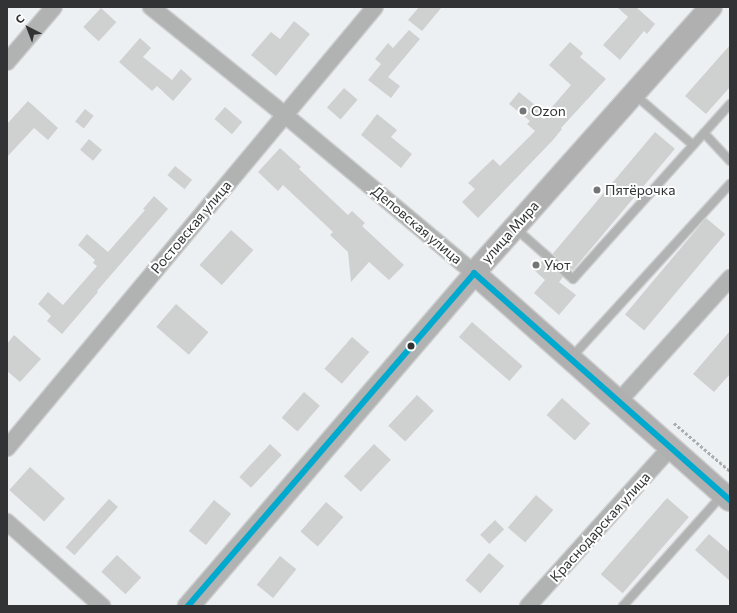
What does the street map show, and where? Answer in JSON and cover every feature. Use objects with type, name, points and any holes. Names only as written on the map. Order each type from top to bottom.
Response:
[{"type":"main road","name":"улица Мира","points":[[474,273],[711,7]]},
{"type":"main road","name":"Деповская улица","points":[[474,273],[727,497]]},
{"type":"street","points":[[7,62],[54,7]]},
{"type":"street","name":"Деповская улица","points":[[151,7],[474,273]]},
{"type":"street","name":"Ростовская улица","points":[[7,448],[375,7]]},
{"type":"street","name":"улица Мира","points":[[188,606],[474,273]]},
{"type":"street","points":[[619,401],[730,278]]},
{"type":"street","name":"Краснодарская улица","points":[[528,606],[671,448]]},
{"type":"street","points":[[7,522],[102,606]]},
{"type":"lane","points":[[633,93],[693,145]]},
{"type":"lane","points":[[515,228],[573,279],[730,104]]},
{"type":"lane","points":[[704,133],[730,162]]},
{"type":"lane","points":[[570,358],[730,184]]},
{"type":"lane","points":[[623,606],[727,497]]},
{"type":"building","points":[[419,7],[442,7],[422,31],[408,20]]},
{"type":"building","points":[[617,7],[636,7],[655,24],[647,34],[644,31],[620,60],[603,45],[628,17]]},
{"type":"building","points":[[101,8],[116,22],[99,41],[83,27]]},
{"type":"building","points":[[294,21],[310,34],[276,76],[251,55],[271,32],[280,39]]},
{"type":"building","points":[[409,30],[420,39],[388,77],[400,86],[391,98],[368,80],[381,64],[375,59],[388,43],[393,48]]},
{"type":"building","points":[[140,38],[151,48],[143,57],[172,80],[181,69],[192,79],[173,101],[157,86],[152,91],[119,62]]},
{"type":"building","points":[[570,42],[583,53],[580,57],[606,79],[561,128],[562,129],[553,140],[478,218],[462,202],[475,189],[468,183],[493,159],[500,166],[535,131],[527,124],[530,121],[509,104],[519,92],[546,114],[571,85],[549,65]]},
{"type":"building","points":[[730,45],[730,87],[706,114],[685,96]]},
{"type":"building","points":[[344,88],[358,100],[341,119],[327,108]]},
{"type":"building","points":[[28,101],[58,128],[48,140],[34,128],[7,157],[7,124]]},
{"type":"building","points":[[225,107],[242,122],[232,134],[215,119]]},
{"type":"building","points":[[85,109],[94,116],[84,128],[75,122]]},
{"type":"building","points":[[377,114],[397,130],[391,137],[412,154],[401,168],[361,135]]},
{"type":"building","points":[[655,132],[675,149],[573,271],[553,254]]},
{"type":"building","points":[[89,139],[102,150],[93,161],[80,150]]},
{"type":"building","points":[[280,148],[301,167],[299,169],[348,215],[352,211],[365,223],[362,226],[404,265],[389,280],[369,262],[351,282],[348,252],[330,235],[333,232],[283,185],[278,191],[258,172]]},
{"type":"building","points":[[175,166],[192,180],[185,189],[167,175]]},
{"type":"building","points":[[154,196],[168,209],[62,334],[47,321],[51,316],[38,304],[48,292],[63,305],[97,266],[93,263],[95,260],[78,245],[87,234],[108,252],[145,210],[143,209]]},
{"type":"building","points":[[706,218],[725,234],[644,331],[625,315]]},
{"type":"building","points":[[231,230],[253,250],[222,285],[200,265]]},
{"type":"building","points":[[543,260],[563,277],[559,282],[576,295],[559,315],[534,293],[545,280],[534,270]]},
{"type":"building","points":[[176,304],[208,332],[189,355],[156,327]]},
{"type":"building","points":[[472,322],[523,366],[509,381],[459,337]]},
{"type":"building","points":[[730,331],[730,374],[714,392],[693,374]]},
{"type":"building","points":[[14,335],[41,359],[20,382],[7,371],[7,344]]},
{"type":"building","points":[[352,337],[369,352],[342,384],[324,369]]},
{"type":"building","points":[[304,392],[320,406],[298,431],[282,418]]},
{"type":"building","points":[[417,395],[434,411],[405,441],[388,426]]},
{"type":"building","points":[[562,398],[590,423],[575,441],[547,415]]},
{"type":"building","points":[[270,444],[282,455],[251,488],[239,477]]},
{"type":"building","points":[[374,444],[391,460],[361,492],[344,476]]},
{"type":"building","points":[[30,467],[65,498],[44,521],[9,490]]},
{"type":"building","points":[[536,495],[553,510],[525,543],[508,527]]},
{"type":"building","points":[[667,498],[689,517],[623,593],[601,574]]},
{"type":"building","points":[[109,499],[118,507],[74,555],[66,547]]},
{"type":"building","points":[[214,500],[231,514],[206,545],[189,531]]},
{"type":"building","points":[[326,502],[343,517],[318,547],[300,531]]},
{"type":"building","points":[[495,520],[504,529],[489,544],[480,535]]},
{"type":"building","points":[[709,534],[730,552],[730,581],[695,550]]},
{"type":"building","points":[[489,553],[504,566],[480,593],[465,580]]},
{"type":"building","points":[[117,555],[141,578],[125,594],[101,572]]},
{"type":"building","points":[[280,556],[296,569],[273,598],[257,585]]},
{"type":"transit line","points":[[474,273],[730,500]]},
{"type":"transit line","points":[[188,606],[474,273]]},
{"type":"place","name":"Ozon","points":[[523,111]]},
{"type":"place","name":"Пятёрочка","points":[[597,190]]},
{"type":"place","name":"Уют","points":[[536,265]]}]
